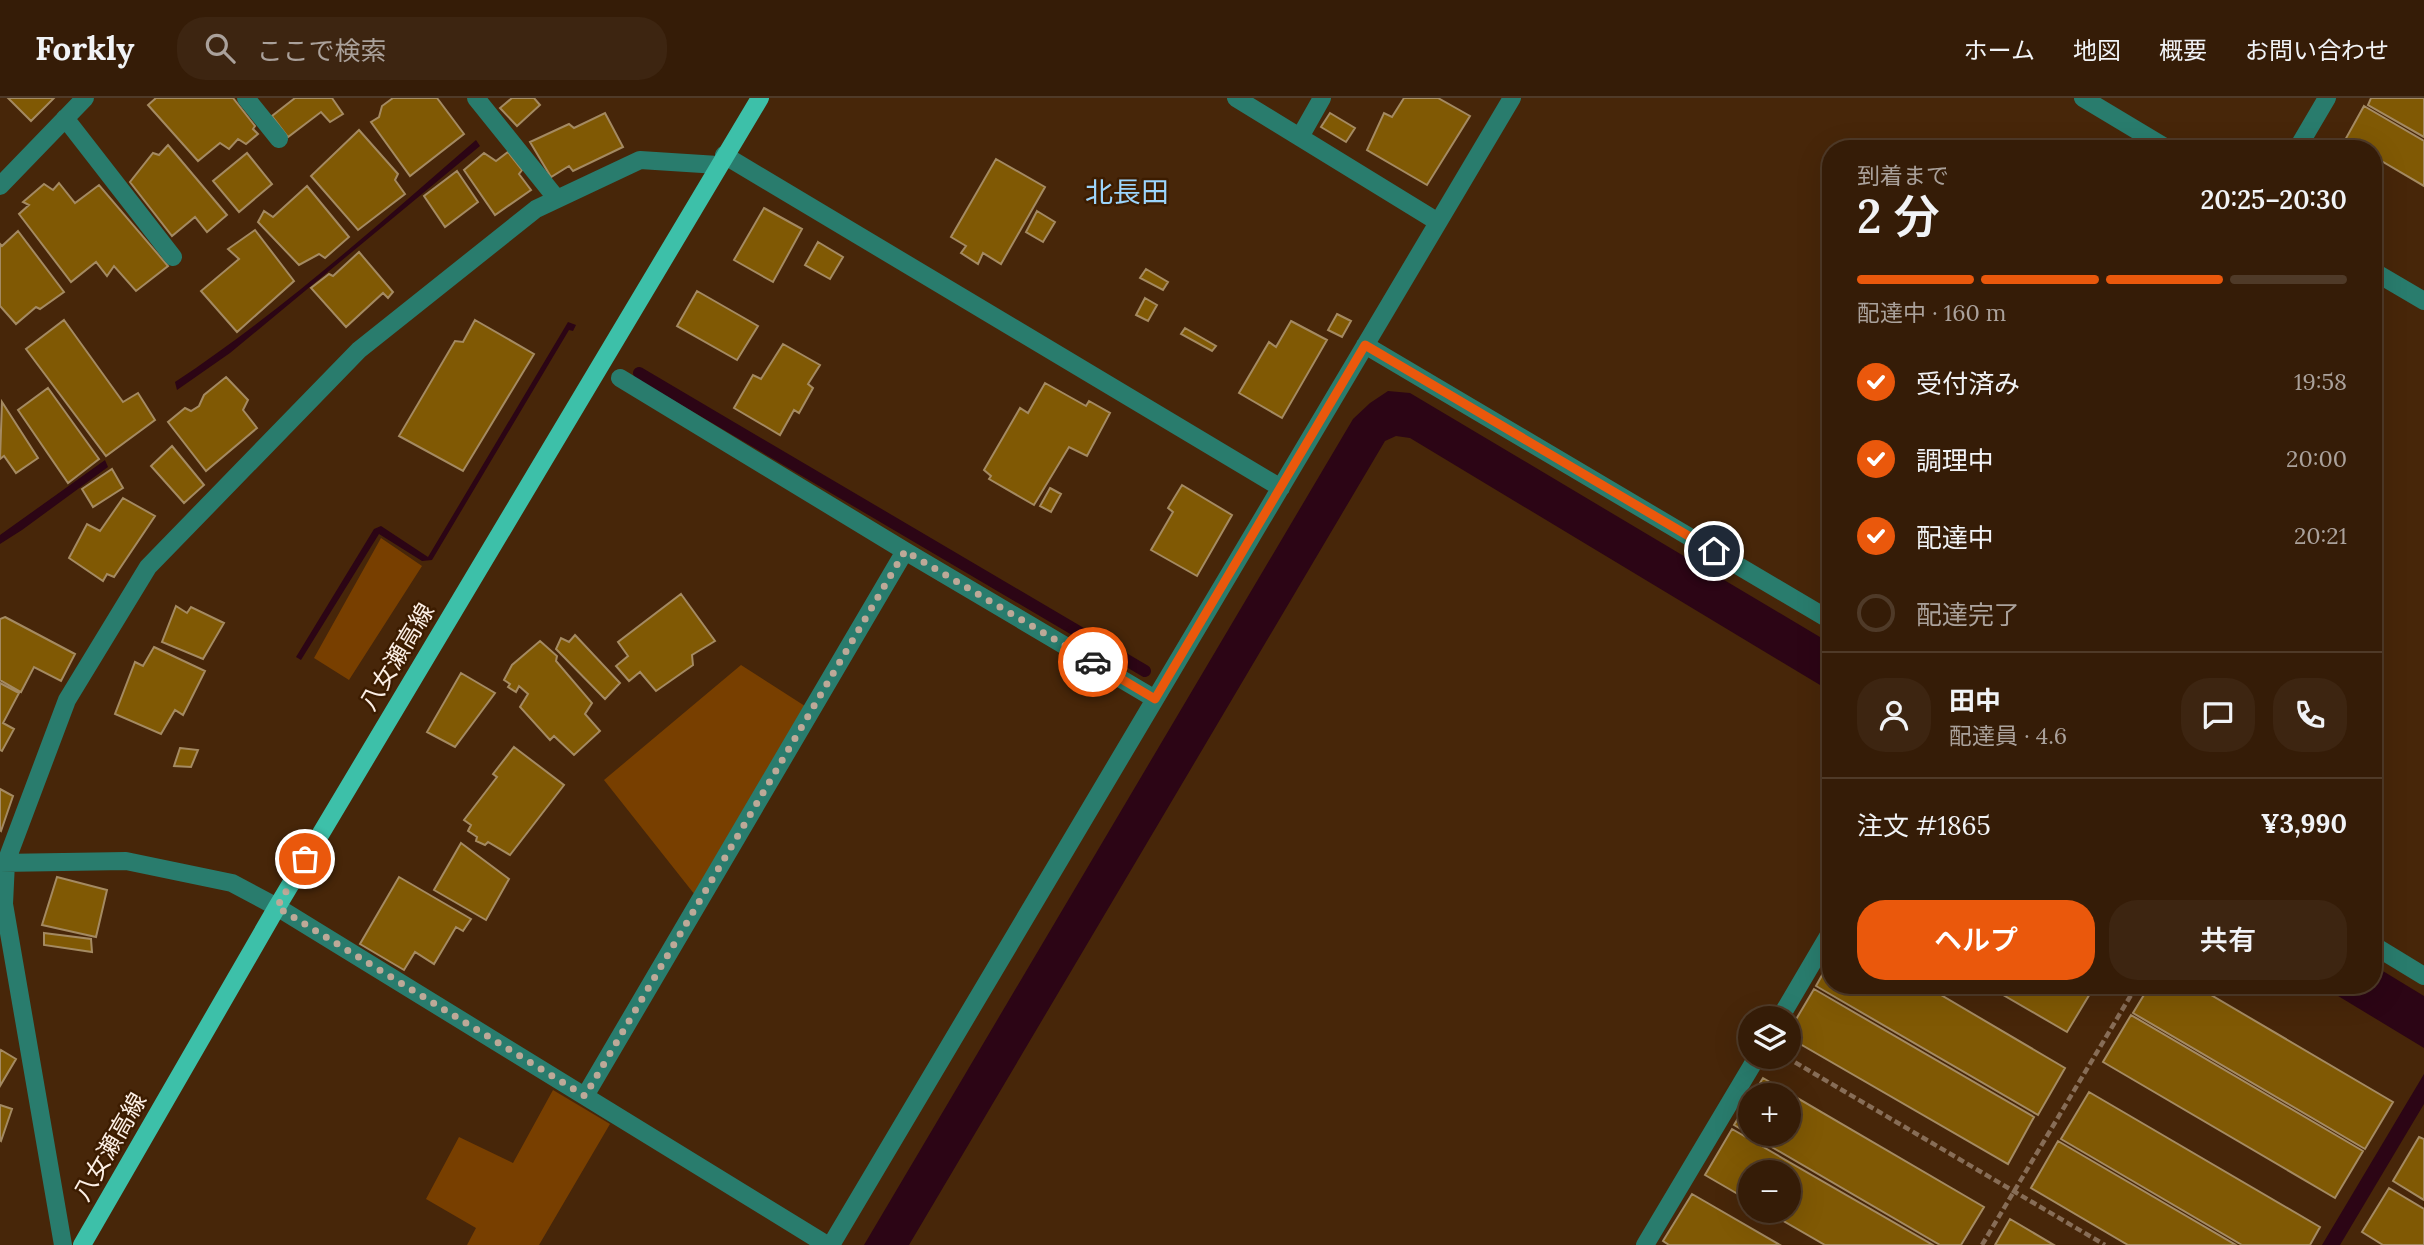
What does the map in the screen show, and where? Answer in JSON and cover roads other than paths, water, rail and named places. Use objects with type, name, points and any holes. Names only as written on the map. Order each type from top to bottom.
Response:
[{"type":"main road","name":"八女瀬高線","points":[[82,1245],[277,907],[760,98]]},
{"type":"street","points":[[0,186],[85,98]]},
{"type":"street","points":[[246,98],[279,139]]},
{"type":"street","points":[[476,98],[557,199]]},
{"type":"street","points":[[1236,98],[1438,222]]},
{"type":"street","points":[[1300,137],[1322,98]]},
{"type":"street","points":[[3,862],[126,861],[233,883],[277,907],[829,1245],[1512,98]]},
{"type":"street","points":[[2083,98],[2153,140]]},
{"type":"street","points":[[2302,140],[2327,98]]},
{"type":"street","points":[[65,118],[173,257]]},
{"type":"street","points":[[63,1245],[2,909],[3,862],[66,700],[148,567],[359,350],[536,209],[640,160],[721,160],[1281,488]]},
{"type":"street","points":[[2382,276],[2424,301]]},
{"type":"street","points":[[1365,345],[1822,615]]},
{"type":"street","points":[[620,378],[1155,699]]},
{"type":"street","points":[[585,1096],[905,551]]},
{"type":"street","points":[[1787,1006],[1822,947]]},
{"type":"street","points":[[2382,950],[2424,976]]},
{"type":"street","points":[[1645,1245],[1750,1069]]},
{"type":"waterway","points":[[639,373],[1145,671]]},
{"type":"district","name":"北長田","points":[[1127,192]]}]
